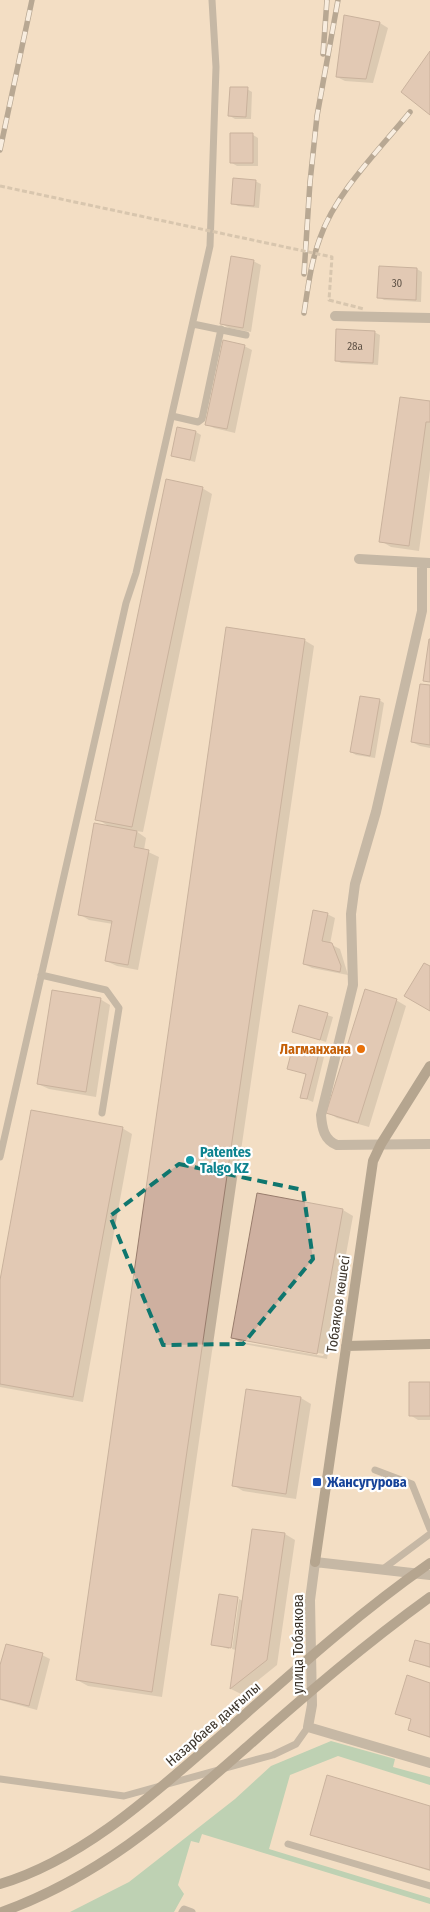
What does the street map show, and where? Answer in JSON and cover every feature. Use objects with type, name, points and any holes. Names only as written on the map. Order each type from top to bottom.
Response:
[{"type":"main road","name":"Тобаяқов көшесі","points":[[315,1562],[368,1184],[373,1161],[381,1144],[430,1066]]},
{"type":"main road","points":[[346,1346],[430,1344]]},
{"type":"main road","name":"Назарбаев даңғылы","points":[[0,1884],[43,1868],[67,1854],[134,1808],[177,1773],[335,1635],[430,1563]]},
{"type":"main road","points":[[2,1912],[46,1895],[72,1882],[144,1835],[339,1667],[430,1597]]},
{"type":"street","points":[[335,316],[430,318]]},
{"type":"street","points":[[359,560],[426,563],[422,611],[378,803],[355,884],[351,914],[354,985],[321,1115],[324,1134],[329,1142],[337,1145],[430,1144]]},
{"type":"street","points":[[315,1562],[430,1575]]},
{"type":"street","name":"улица Тобаякова","points":[[308,1727],[312,1705],[310,1600],[315,1562]]},
{"type":"street","points":[[308,1727],[430,1763]]},
{"type":"lane","points":[[0,1157],[126,603],[136,573],[210,246],[216,67],[212,0]]},
{"type":"lane","points":[[193,324],[246,335]]},
{"type":"lane","points":[[172,416],[198,422],[202,419],[221,329]]},
{"type":"lane","points":[[41,975],[106,990],[119,1008],[102,1113]]},
{"type":"lane","points":[[375,1470],[412,1484],[430,1529]]},
{"type":"lane","points":[[383,1569],[430,1534]]},
{"type":"lane","points":[[0,1779],[124,1796],[273,1755],[296,1744],[308,1727]]},
{"type":"lane","points":[[288,1844],[430,1886]]},
{"type":"lane","points":[[182,1912],[184,1909],[192,1912]]},
{"type":"path","points":[[0,186],[332,257],[329,300],[364,309]]},
{"type":"highlighted area","points":[[179,1164],[303,1190],[313,1259],[243,1344],[163,1345],[110,1216]]},
{"type":"green space","points":[[331,1741],[395,1759],[393,1767],[430,1777],[430,1785],[338,1756],[290,1775],[269,1849],[430,1898],[430,1904],[202,1834],[199,1843],[191,1841],[178,1885],[184,1894],[174,1912],[70,1912],[129,1882],[235,1799],[271,1766]]},
{"type":"building","points":[[344,15],[380,22],[366,79],[336,77]]},
{"type":"building","points":[[430,51],[430,115],[401,92]]},
{"type":"building","points":[[230,87],[248,87],[246,117],[228,116]]},
{"type":"building","points":[[230,133],[253,133],[253,163],[230,163]]},
{"type":"building","points":[[233,178],[256,180],[254,206],[231,204]]},
{"type":"building","points":[[231,256],[254,260],[243,328],[220,324]]},
{"type":"building","points":[[379,266],[417,268],[416,300],[377,298]]},
{"type":"building","points":[[336,329],[375,331],[373,363],[335,361]]},
{"type":"building","points":[[223,340],[245,345],[227,429],[205,425]]},
{"type":"building","points":[[400,397],[430,401],[430,422],[426,422],[409,546],[379,542]]},
{"type":"building","points":[[177,427],[196,431],[190,460],[171,456]]},
{"type":"building","points":[[166,479],[203,487],[132,827],[95,820]]},
{"type":"building","name":"Patentes Talgo KZ","points":[[226,627],[305,639],[152,1692],[76,1680]]},
{"type":"building","points":[[430,639],[430,682],[423,681]]},
{"type":"building","points":[[420,684],[430,685],[430,745],[411,742]]},
{"type":"building","points":[[360,696],[380,699],[370,756],[350,752]]},
{"type":"building","points":[[94,823],[137,831],[134,847],[149,850],[128,965],[105,961],[112,921],[78,915]]},
{"type":"building","points":[[313,910],[328,913],[322,941],[332,943],[341,966],[340,972],[303,964]]},
{"type":"building","points":[[424,963],[430,966],[430,1011],[404,996]]},
{"type":"building","points":[[365,989],[397,999],[358,1123],[326,1113]]},
{"type":"building","points":[[52,990],[101,998],[86,1092],[37,1084]]},
{"type":"building","points":[[299,1005],[328,1013],[320,1040],[292,1032]]},
{"type":"building","points":[[293,1046],[319,1053],[307,1099],[300,1098],[306,1074],[287,1069]]},
{"type":"building","points":[[31,1110],[123,1127],[73,1397],[0,1384],[0,1280]]},
{"type":"building","points":[[257,1193],[343,1209],[317,1354],[231,1338]]},
{"type":"building","points":[[409,1382],[430,1382],[430,1416],[409,1416]]},
{"type":"building","points":[[246,1389],[301,1397],[286,1494],[232,1486]]},
{"type":"building","points":[[252,1529],[285,1533],[267,1660],[230,1689]]},
{"type":"building","points":[[219,1594],[238,1597],[231,1648],[211,1645]]},
{"type":"building","points":[[415,1640],[430,1644],[430,1667],[409,1661]]},
{"type":"building","points":[[6,1644],[43,1653],[29,1706],[0,1699],[0,1665]]},
{"type":"building","points":[[407,1675],[430,1683],[430,1737],[408,1730],[411,1719],[395,1714]]},
{"type":"building","points":[[327,1775],[430,1806],[430,1870],[310,1835]]},
{"type":"railway","points":[[0,150],[32,0]]},
{"type":"railway","points":[[323,54],[327,0]]},
{"type":"railway","points":[[304,274],[310,182],[317,116],[338,0]]},
{"type":"railway","points":[[304,313],[314,256],[327,221],[360,172],[410,112]]},
{"type":"place","name":"Лагманхана","points":[[361,1049]]},
{"type":"place","name":"Patentes Talgo KZ","points":[[190,1160]]},
{"type":"place","name":"Жансугурова","points":[[317,1482]]}]
